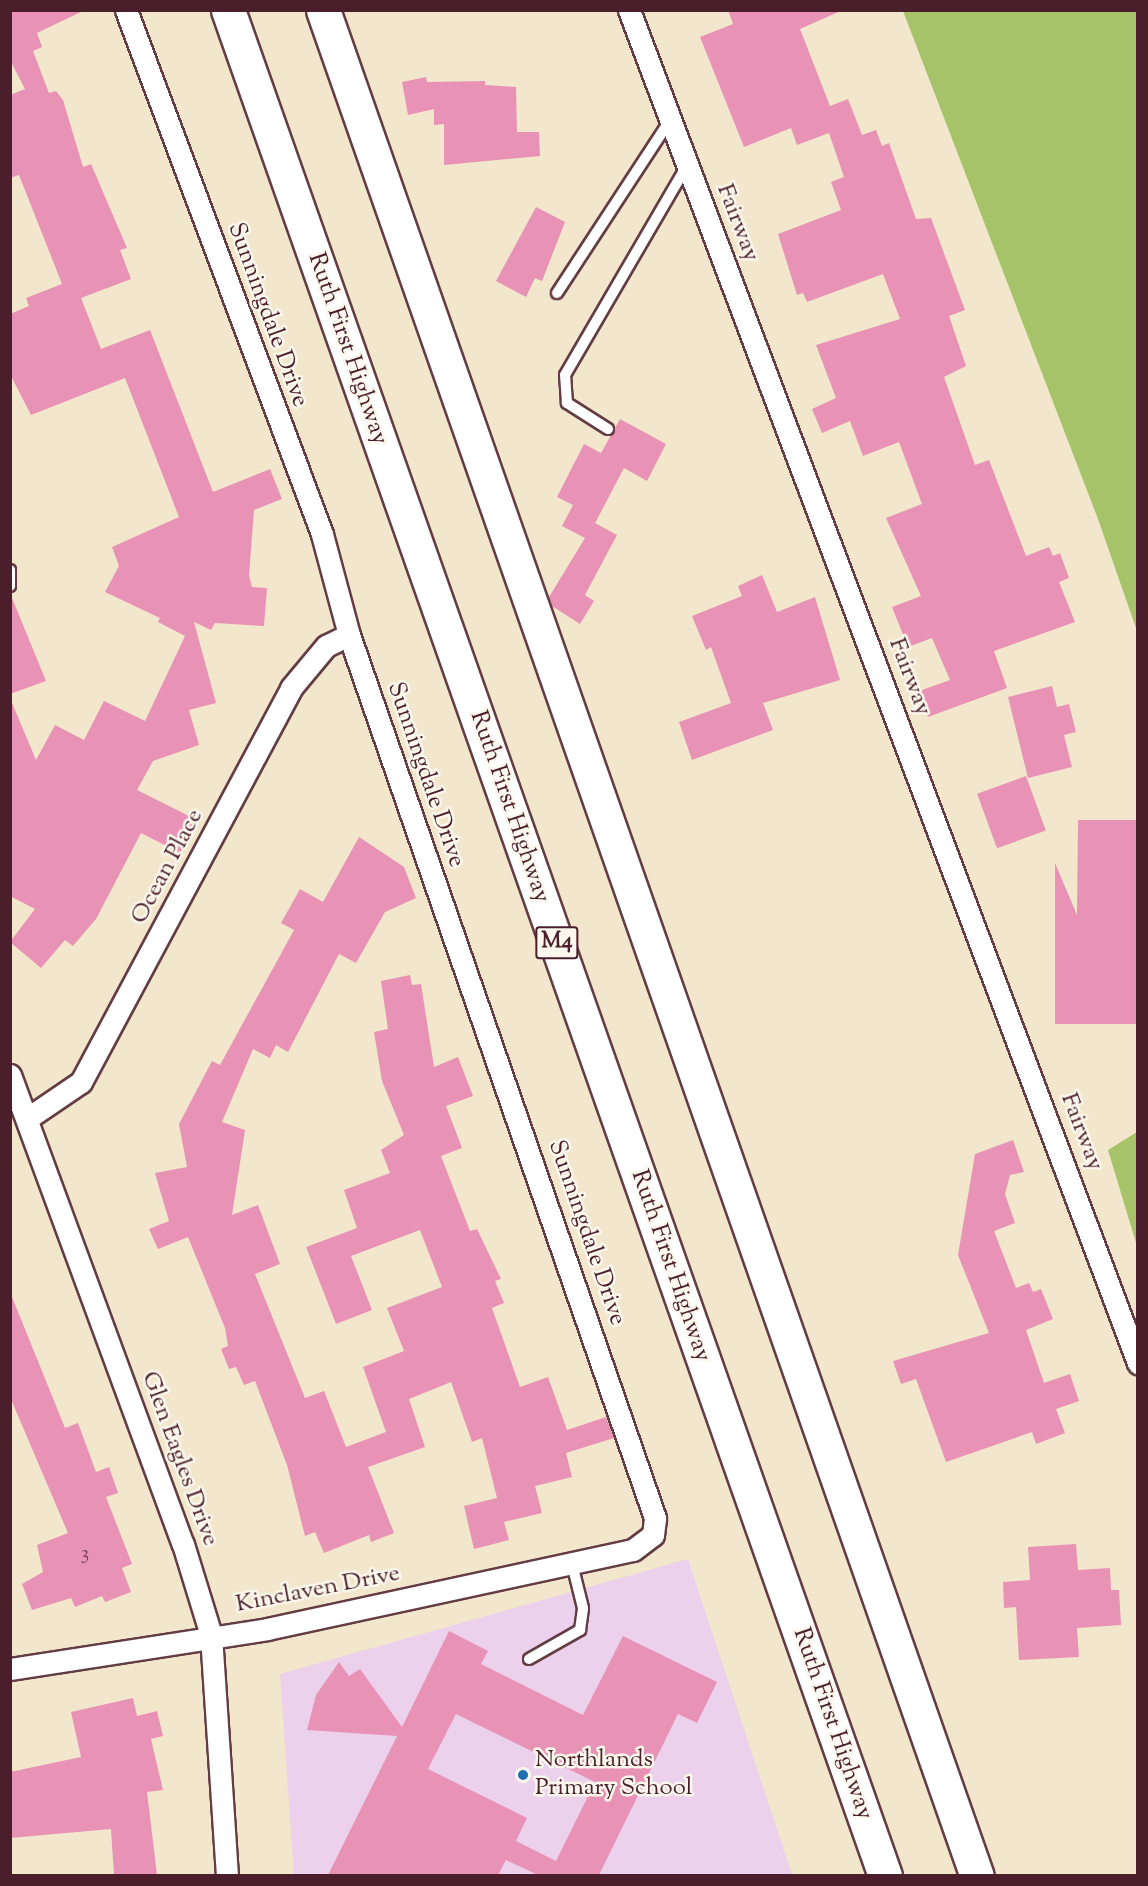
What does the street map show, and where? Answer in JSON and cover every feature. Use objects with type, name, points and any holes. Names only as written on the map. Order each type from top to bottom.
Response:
[{"type":"highway","name":"Ruth First Highway","points":[[228,10],[885,1875]]},
{"type":"highway","points":[[324,10],[977,1875]]},
{"type":"street","name":"Sunningdale Drive","points":[[126,10],[322,534],[349,635],[650,1495],[653,1535],[633,1550]]},
{"type":"street","name":"Fairway","points":[[628,10],[1137,1363]]},
{"type":"street","name":"Ocean Place","points":[[27,1118],[81,1082],[291,688],[326,646],[349,635]]},
{"type":"street","name":"Glen Eagles Drive","points":[[10,1075],[183,1544],[211,1635],[228,1875]]},
{"type":"street","name":"Kinclaven Drive","points":[[10,1670],[211,1635],[267,1629],[633,1550]]},
{"type":"lane","points":[[557,293],[670,119]]},
{"type":"lane","points":[[608,429],[567,403],[565,375],[688,165]]},
{"type":"lane","points":[[10,570],[10,586]]},
{"type":"lane","points":[[530,1659],[580,1630],[584,1620],[572,1564]]},
{"type":"shaded area","name":"Northlands Primary School","points":[[688,1559],[792,1875],[294,1875],[280,1674]]},
{"type":"green space","points":[[903,11],[1137,11],[1137,631],[1098,519]]},
{"type":"green space","points":[[1137,1132],[1137,1246],[1108,1150]]},
{"type":"building","points":[[10,10],[85,10],[37,33],[42,47],[33,51],[49,93],[56,91],[63,100],[83,167],[91,164],[127,248],[120,250],[131,279],[81,298],[101,349],[150,330],[213,492],[270,469],[282,499],[254,510],[249,575],[252,587],[267,588],[264,626],[215,623],[211,630],[194,622],[216,703],[189,710],[199,745],[153,761],[137,790],[197,820],[180,853],[141,833],[96,919],[73,946],[65,940],[41,968],[10,942],[35,909],[10,896],[10,698],[36,760],[55,725],[84,740],[104,701],[145,721],[185,636],[158,622],[160,618],[105,592],[119,566],[112,547],[179,517],[125,378],[31,415],[10,374],[10,314],[29,306],[26,298],[62,284],[19,175],[10,178],[10,95],[25,89],[10,60]]},
{"type":"building","points":[[728,10],[843,10],[800,29],[830,106],[848,99],[862,135],[876,130],[882,146],[889,143],[916,219],[931,218],[965,310],[949,316],[966,366],[944,377],[975,465],[989,460],[1026,556],[1049,547],[1053,556],[1060,553],[1069,578],[1059,582],[1075,622],[994,651],[1007,688],[928,717],[919,691],[950,680],[932,638],[908,647],[892,607],[921,596],[886,518],[922,504],[899,442],[863,456],[850,421],[822,433],[812,409],[836,398],[816,345],[900,319],[883,274],[807,302],[803,293],[797,295],[778,234],[841,210],[831,182],[844,177],[829,133],[797,145],[791,128],[744,147],[700,37],[733,24]]},
{"type":"building","points":[[426,77],[427,82],[485,81],[485,85],[516,87],[517,132],[539,132],[540,156],[444,165],[444,124],[434,125],[434,109],[408,115],[402,82]]},
{"type":"building","points":[[536,207],[565,222],[542,281],[535,278],[526,297],[496,281]]},
{"type":"building","points":[[620,419],[666,444],[647,481],[624,468],[595,523],[617,535],[585,595],[594,601],[580,624],[552,606],[549,597],[585,538],[562,526],[573,505],[557,497],[584,444],[601,453]]},
{"type":"building","points":[[762,575],[777,612],[815,597],[840,680],[763,703],[773,730],[692,760],[679,722],[731,703],[711,647],[706,650],[692,616],[742,596],[738,586]]},
{"type":"building","points":[[10,593],[46,681],[10,694]]},
{"type":"building","points":[[1052,686],[1057,707],[1069,704],[1076,732],[1064,735],[1072,767],[1028,778],[1008,697]]},
{"type":"building","points":[[1026,776],[1046,831],[997,848],[977,794]]},
{"type":"building","points":[[1078,820],[1137,820],[1137,1024],[1055,1024],[1055,863],[1077,915]]},
{"type":"building","points":[[359,837],[404,867],[416,898],[385,912],[356,963],[339,954],[288,1052],[276,1045],[270,1058],[253,1049],[222,1122],[245,1130],[232,1215],[258,1205],[280,1264],[255,1274],[305,1398],[324,1391],[346,1447],[386,1432],[363,1367],[404,1351],[387,1308],[442,1287],[420,1230],[351,1256],[372,1310],[336,1324],[306,1247],[357,1228],[344,1190],[390,1173],[381,1150],[404,1135],[382,1081],[374,1032],[388,1029],[381,981],[410,975],[412,985],[421,984],[434,1067],[458,1057],[473,1096],[446,1106],[462,1148],[441,1156],[470,1231],[477,1229],[501,1279],[495,1281],[504,1303],[492,1308],[520,1387],[548,1377],[567,1430],[606,1417],[614,1438],[566,1453],[572,1477],[535,1486],[542,1513],[504,1522],[509,1540],[474,1549],[464,1506],[497,1498],[482,1438],[472,1442],[451,1382],[409,1399],[425,1447],[368,1467],[394,1533],[371,1542],[369,1535],[324,1553],[315,1532],[305,1536],[287,1465],[255,1381],[244,1385],[236,1367],[229,1369],[221,1349],[228,1346],[225,1328],[188,1237],[158,1249],[149,1229],[169,1221],[155,1173],[187,1167],[179,1124],[212,1061],[220,1065],[294,930],[281,923],[300,889],[323,902]]},
{"type":"building","points":[[1013,1140],[1024,1172],[1010,1175],[1005,1194],[1015,1223],[994,1231],[1016,1288],[1029,1283],[1033,1292],[1041,1289],[1053,1319],[1026,1330],[1044,1383],[1070,1374],[1079,1401],[1056,1409],[1065,1433],[1036,1444],[1032,1432],[946,1462],[916,1379],[901,1384],[893,1361],[989,1333],[958,1255],[975,1154]]},
{"type":"building","points":[[10,1292],[65,1428],[78,1423],[96,1472],[109,1467],[118,1493],[106,1497],[132,1564],[122,1568],[131,1592],[105,1602],[102,1596],[75,1607],[71,1598],[32,1610],[22,1584],[43,1572],[37,1545],[68,1533],[10,1397]]},
{"type":"building","points":[[1076,1544],[1078,1570],[1110,1568],[1111,1590],[1119,1590],[1121,1625],[1077,1628],[1079,1657],[1019,1660],[1016,1607],[1004,1608],[1003,1582],[1030,1580],[1028,1547]]},
{"type":"building","points":[[449,1631],[488,1651],[481,1664],[583,1715],[623,1636],[717,1682],[697,1723],[678,1714],[599,1875],[538,1875],[506,1860],[498,1875],[328,1875],[397,1736],[307,1730],[316,1695],[339,1662],[349,1676],[360,1669],[402,1727]],"holes":[[[456,1714],[595,1782],[556,1861],[516,1841],[527,1818],[428,1769]]]},
{"type":"building","points":[[133,1698],[137,1716],[157,1711],[163,1736],[151,1739],[163,1790],[147,1792],[157,1875],[114,1875],[111,1829],[10,1838],[10,1772],[81,1757],[71,1712]]},
{"type":"place","name":"Northlands Primary School","points":[[523,1775]]}]
